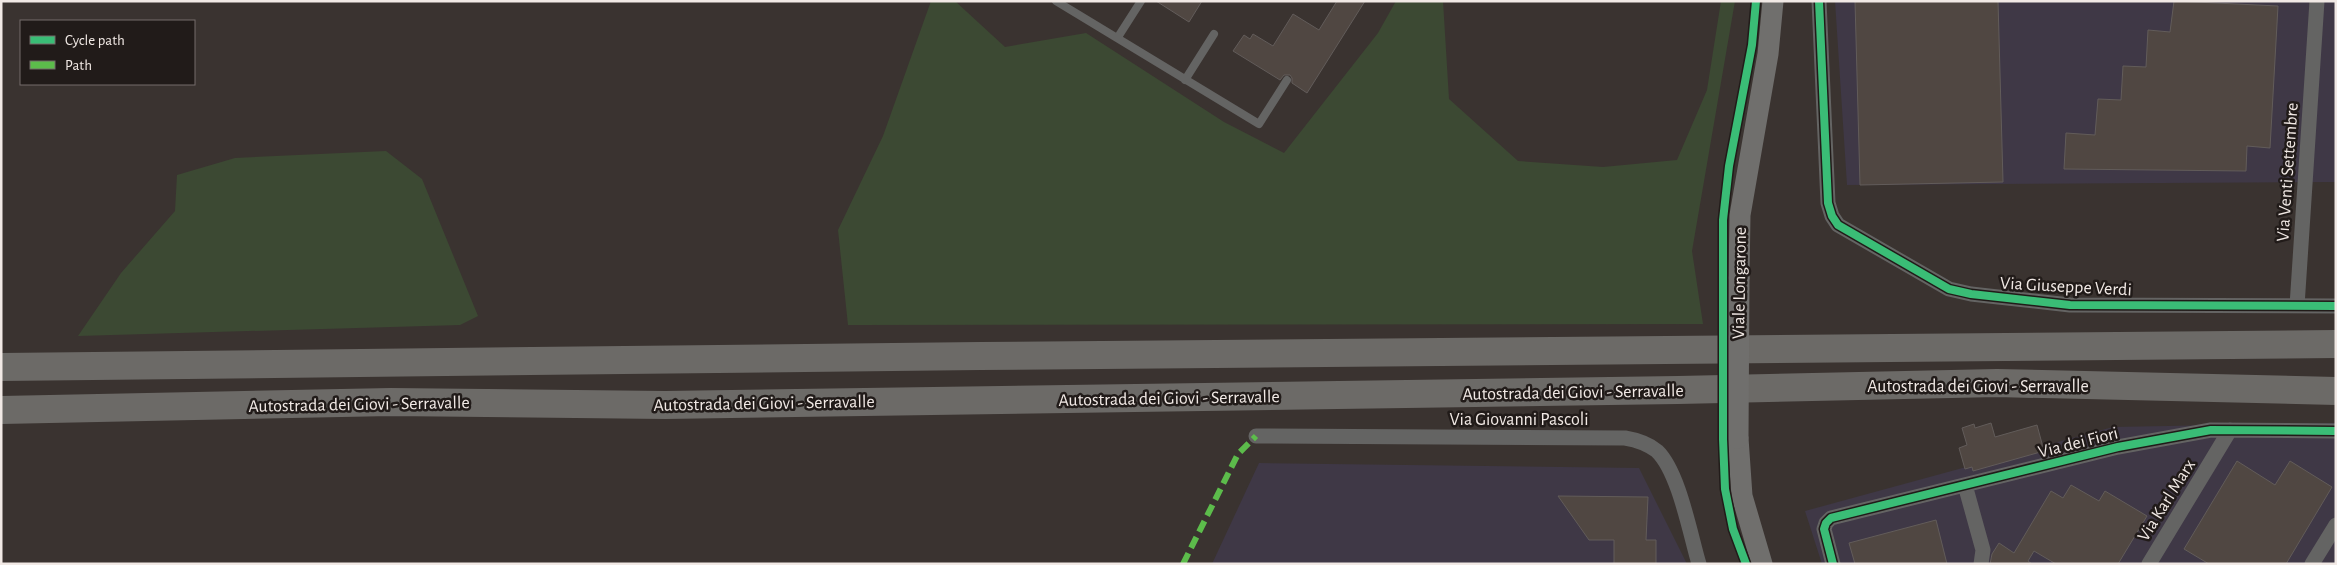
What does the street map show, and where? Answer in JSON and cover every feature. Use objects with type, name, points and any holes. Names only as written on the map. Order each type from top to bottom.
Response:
[{"type":"highway","points":[[1,367],[2336,344]]},
{"type":"highway","name":"Autostrada dei Giovi - Serravalle","points":[[1,410],[391,402],[715,404],[1997,384],[2336,391]]},
{"type":"main road","name":"Viale Longarone","points":[[1762,564],[1742,496],[1738,438],[1740,215],[1768,54],[1773,1]]},
{"type":"street","name":"Via Giuseppe Verdi","points":[[1819,1],[1828,203],[1832,216],[1838,225],[1949,289],[1971,294],[2070,306],[2297,306]]},
{"type":"street","name":"Via Venti Settembre","points":[[2297,306],[2317,1]]},
{"type":"street","points":[[2297,306],[2336,306]]},
{"type":"street","name":"Via dei Fiori","points":[[1834,564],[1824,528],[1831,518],[2118,447],[2211,430],[2336,430]]},
{"type":"street","name":"Via Karl Marx","points":[[2149,564],[2230,430]]},
{"type":"street","name":"Via Giovanni Pascoli","points":[[1256,436],[1625,438],[1637,440],[1658,452],[1674,478],[1699,564]]},
{"type":"street","points":[[1965,485],[1983,550],[1981,564]]},
{"type":"street","points":[[2312,564],[2336,525]]},
{"type":"lane","points":[[1056,1],[1259,124],[1287,80]]},
{"type":"lane","points":[[1118,38],[1141,1]]},
{"type":"lane","points":[[1185,80],[1214,34]]},
{"type":"shaded area","points":[[1835,1],[2336,1],[2336,182],[1847,185]]},
{"type":"shaded area","points":[[2336,423],[2336,564],[1822,564],[1805,511],[2113,427]]},
{"type":"shaded area","points":[[1259,463],[1639,468],[1687,564],[1212,564]]},
{"type":"green space","points":[[931,1],[955,1],[1005,47],[1086,33],[1224,122],[1284,153],[1378,33],[1396,1],[1443,1],[1449,99],[1518,161],[1603,167],[1677,160],[1707,90],[1721,1],[1735,1],[1692,251],[1703,324],[848,325],[838,230],[883,136]]},
{"type":"green space","points":[[386,151],[422,179],[478,316],[460,325],[78,336],[121,273],[175,211],[177,175],[235,158]]},
{"type":"building","points":[[1156,1],[1202,1],[1189,22]]},
{"type":"building","points":[[1337,1],[1365,1],[1307,93],[1292,83],[1290,75],[1284,75],[1280,80],[1233,51],[1244,35],[1250,39],[1253,34],[1273,46],[1293,14],[1319,30]]},
{"type":"building","points":[[1855,1],[1998,1],[2003,182],[1860,185]]},
{"type":"building","points":[[2174,1],[2278,6],[2270,148],[2247,146],[2246,171],[2064,169],[2066,133],[2095,135],[2098,99],[2121,100],[2123,66],[2146,67],[2148,30],[2170,32]]},
{"type":"building","points":[[1991,423],[1995,437],[2037,425],[2044,451],[1973,471],[1972,467],[1965,469],[1959,448],[1967,445],[1962,428],[1974,424],[1975,428]]},
{"type":"building","points":[[2237,461],[2275,485],[2290,461],[2332,487],[2286,564],[2209,564],[2184,549]]},
{"type":"building","points":[[2071,485],[2099,501],[2105,491],[2147,516],[2118,564],[2056,564],[2034,551],[2028,561],[2032,564],[1990,564],[1992,554],[1999,543],[2014,553],[2051,491],[2063,498]]},
{"type":"building","points":[[1558,496],[1648,497],[1646,540],[1656,540],[1656,564],[1614,564],[1614,540],[1589,540]]},
{"type":"building","points":[[1936,520],[1947,564],[1855,564],[1849,543]]},
{"type":"marked path","points":[[1183,564],[1238,454],[1256,436]]},
{"type":"cycle path","points":[[1746,564],[1733,529],[1725,489],[1723,439],[1723,220],[1729,166],[1752,45],[1756,1]]},
{"type":"cycle path","points":[[1819,1],[1828,203],[1832,216],[1838,225],[1949,289],[1971,294],[2070,305],[2336,306]]},
{"type":"cycle path","points":[[1833,564],[1824,529],[1826,523],[1831,518],[2118,447],[2211,430],[2336,431]]}]
